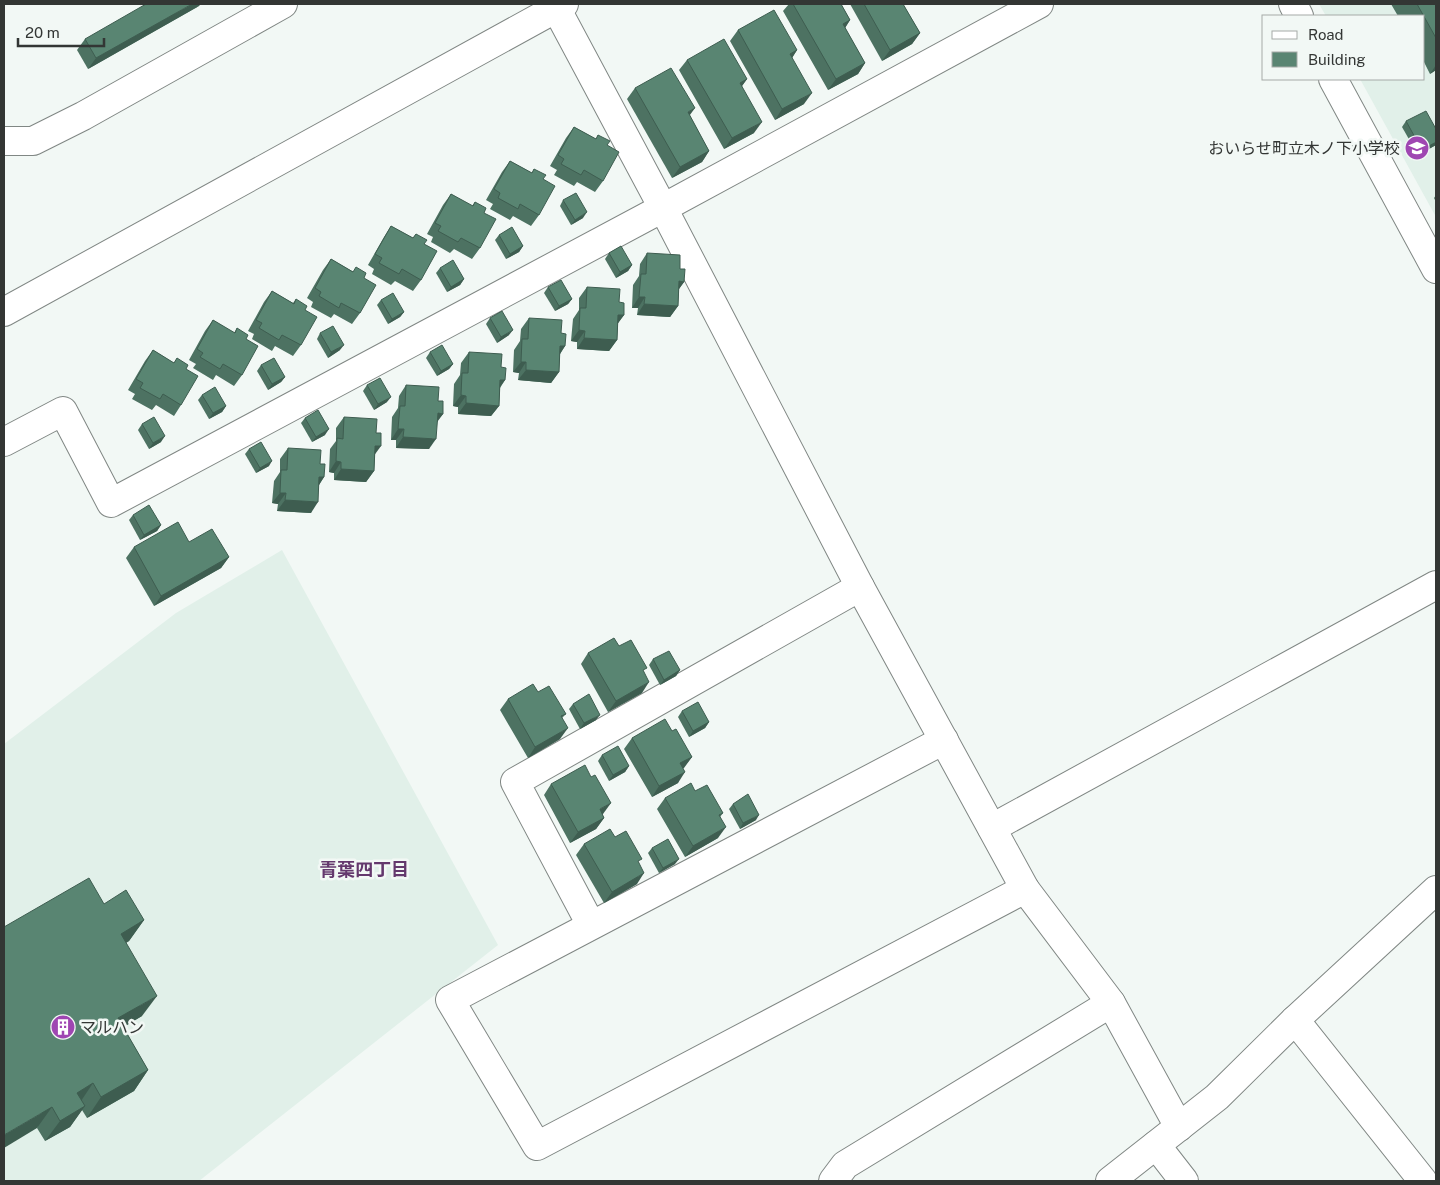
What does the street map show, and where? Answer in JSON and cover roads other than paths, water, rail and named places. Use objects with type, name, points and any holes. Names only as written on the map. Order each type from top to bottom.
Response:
[{"type":"street","points":[[4,141],[33,141],[83,116],[283,4]]},
{"type":"street","points":[[4,442],[63,411],[111,503],[663,208],[1039,4]]},
{"type":"street","points":[[1292,4],[1298,15]]},
{"type":"street","points":[[4,312],[558,5],[860,587],[1025,890],[1111,1003],[1179,1127]]},
{"type":"street","points":[[1334,80],[1436,269]]},
{"type":"street","points":[[992,828],[1436,586]]},
{"type":"street","points":[[591,926],[515,782],[860,587]]},
{"type":"street","points":[[944,740],[450,1000],[537,1146],[1025,890]]},
{"type":"street","points":[[1110,1181],[1217,1097],[1295,1020],[1436,890]]},
{"type":"street","points":[[833,1181],[845,1165],[1111,1003]]},
{"type":"street","points":[[1295,1020],[1423,1181]]},
{"type":"street","points":[[1156,1146],[1184,1181]]},
{"type":"place","name":"おいらせ町立木ノ下小学校","points":[[1417,148]]},
{"type":"place","name":"マルハン","points":[[63,1027]]},
{"type":"district","name":"青葉四丁目","points":[[364,869]]}]
